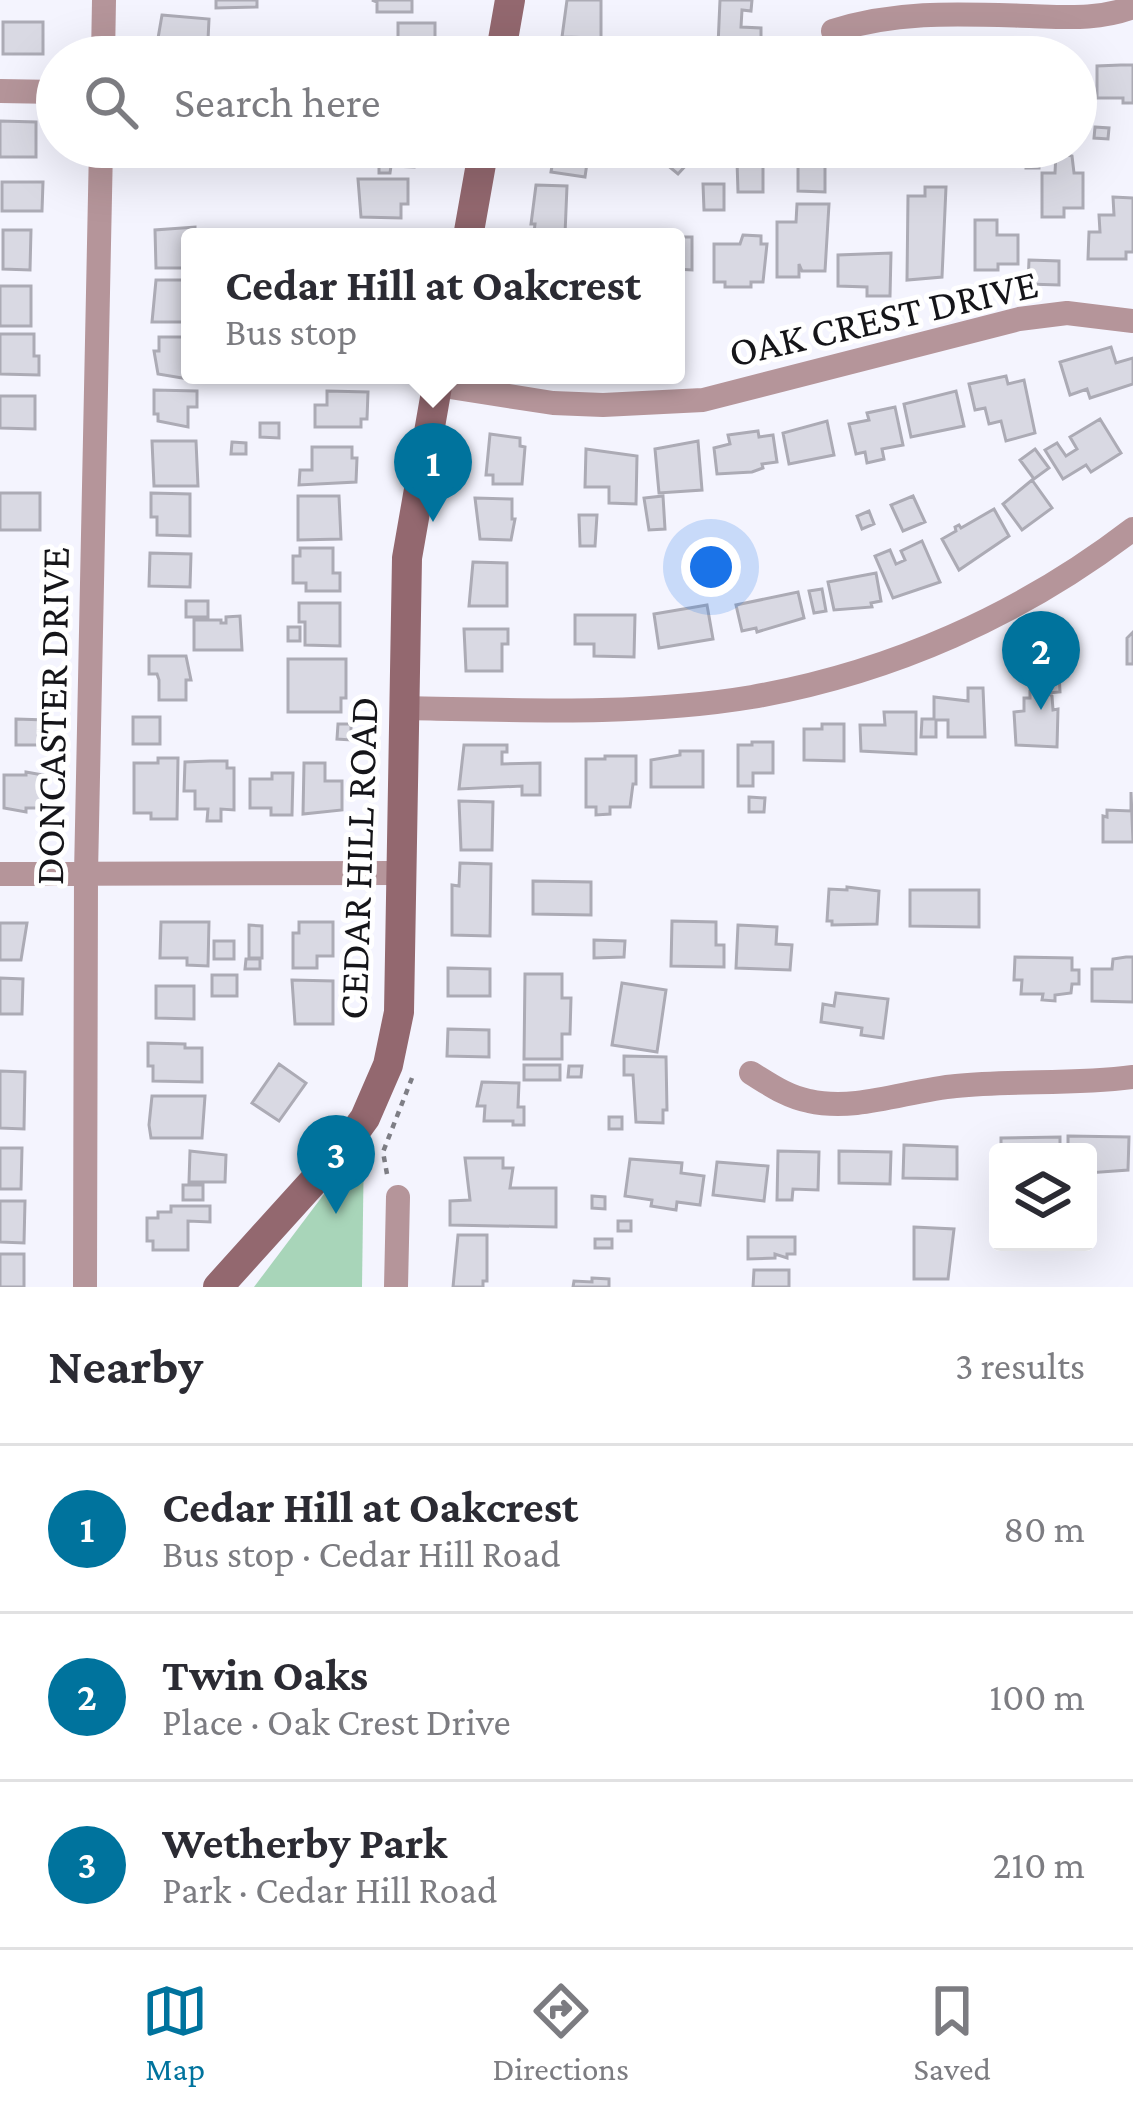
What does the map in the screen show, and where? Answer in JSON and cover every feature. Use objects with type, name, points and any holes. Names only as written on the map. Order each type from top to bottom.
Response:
[{"type":"street","points":[[103,36],[104,0]]},
{"type":"street","points":[[504,36],[510,0]]},
{"type":"street","points":[[833,31],[917,14],[1081,17],[1133,7]]},
{"type":"street","points":[[0,91],[36,92]]},
{"type":"street","name":"DONCASTER DRIVE","points":[[85,1287],[86,874],[101,168]]},
{"type":"street","points":[[470,228],[480,168]]},
{"type":"street","name":"OAK CREST DRIVE","points":[[458,384],[553,403],[636,405],[703,400],[1019,319],[1067,313],[1133,321]]},
{"type":"street","name":"CEDAR HILL ROAD","points":[[218,1287],[341,1151],[373,1100],[388,1064],[399,1012],[407,557],[437,384]]},
{"type":"street","points":[[404,708],[652,706],[796,688],[896,661],[945,640],[1041,591],[1132,531]]},
{"type":"street","points":[[0,874],[403,874]]},
{"type":"street","points":[[751,1073],[788,1095],[837,1103],[961,1085],[1087,1083],[1133,1077]]},
{"type":"street","points":[[396,1287],[398,1197]]},
{"type":"path","points":[[398,1197],[383,1152],[412,1086],[412,1069]]},
{"type":"green space","points":[[364,1141],[362,1287],[254,1287]]},
{"type":"building","points":[[216,0],[257,0],[257,7],[216,8]]},
{"type":"building","points":[[372,0],[412,0],[412,12],[377,12],[377,2]]},
{"type":"building","points":[[567,0],[601,0],[601,36],[562,36]]},
{"type":"building","points":[[720,0],[752,0],[751,11],[742,10],[741,27],[761,28],[761,36],[718,36]]},
{"type":"building","points":[[162,15],[209,19],[208,36],[158,36]]},
{"type":"building","points":[[3,22],[43,22],[43,36],[36,36],[36,54],[3,54]]},
{"type":"building","points":[[398,23],[435,23],[435,36],[398,36]]},
{"type":"building","points":[[1133,65],[1133,103],[1097,98],[1097,66]]},
{"type":"building","points":[[0,121],[36,122],[36,157],[0,157]]},
{"type":"building","points":[[1097,127],[1109,128],[1108,139],[1097,138]]},
{"type":"building","points":[[552,168],[586,168],[585,177],[551,172]]},
{"type":"building","points":[[737,168],[763,168],[763,192],[738,192]]},
{"type":"building","points":[[798,168],[825,168],[825,192],[798,191]]},
{"type":"building","points":[[1055,168],[1073,168],[1074,173],[1083,173],[1083,208],[1064,208],[1064,217],[1042,217],[1042,173],[1055,173]]},
{"type":"building","points":[[358,179],[408,179],[408,204],[401,204],[401,218],[361,217]]},
{"type":"building","points":[[2,182],[43,182],[42,211],[2,211]]},
{"type":"building","points":[[703,184],[724,184],[724,210],[704,210]]},
{"type":"building","points":[[536,185],[567,186],[565,228],[531,224]]},
{"type":"building","points":[[925,187],[946,187],[942,277],[907,280],[908,196],[925,196]]},
{"type":"building","points":[[1113,197],[1133,198],[1133,252],[1126,252],[1126,259],[1088,259],[1089,232],[1100,232],[1099,215],[1114,215]]},
{"type":"building","points":[[797,204],[829,204],[825,271],[802,271],[799,264],[799,277],[777,277],[777,222],[796,222]]},
{"type":"building","points":[[975,220],[997,220],[997,235],[1018,235],[1018,264],[975,270]]},
{"type":"building","points":[[181,228],[181,268],[156,268],[155,230]]},
{"type":"building","points":[[3,230],[31,230],[30,270],[3,269]]},
{"type":"building","points":[[743,235],[761,236],[761,244],[767,244],[763,282],[725,287],[725,282],[714,282],[714,244],[740,244]]},
{"type":"building","points":[[685,237],[692,237],[692,270],[685,270]]},
{"type":"building","points":[[891,253],[890,296],[867,296],[867,287],[838,286],[838,255]]},
{"type":"building","points":[[1029,260],[1059,261],[1059,285],[1028,284]]},
{"type":"building","points":[[156,280],[181,280],[181,322],[152,322]]},
{"type":"building","points":[[0,286],[31,286],[31,326],[0,326]]},
{"type":"building","points":[[0,334],[34,334],[39,375],[0,374]]},
{"type":"building","points":[[159,337],[181,337],[181,378],[158,374],[154,351],[159,351]]},
{"type":"building","points":[[1111,347],[1116,363],[1133,358],[1133,384],[1090,398],[1087,389],[1070,395],[1060,362]]},
{"type":"building","points":[[1006,376],[1008,384],[1024,380],[1035,433],[1006,441],[1001,421],[989,424],[985,408],[975,410],[969,384]]},
{"type":"building","points":[[154,390],[197,391],[197,407],[188,407],[188,427],[158,421]]},
{"type":"building","points":[[327,391],[368,392],[367,419],[361,419],[361,427],[315,427],[315,405],[327,405]]},
{"type":"building","points":[[956,391],[964,426],[911,437],[904,404]]},
{"type":"building","points":[[0,396],[35,396],[35,429],[0,428]]},
{"type":"building","points":[[895,407],[903,445],[882,449],[884,459],[867,463],[865,452],[856,454],[849,424],[869,420],[867,413]]},
{"type":"building","points":[[1100,419],[1121,453],[1091,472],[1086,465],[1063,479],[1045,450],[1057,443],[1066,456],[1077,449],[1070,437]]},
{"type":"building","points":[[827,421],[834,455],[789,464],[783,433]]},
{"type":"building","points":[[260,423],[279,423],[279,438],[260,437]]},
{"type":"building","points":[[758,431],[759,437],[773,435],[777,462],[762,464],[763,468],[752,472],[717,474],[714,448],[730,444],[728,435]]},
{"type":"building","points":[[490,434],[520,438],[520,446],[525,447],[522,484],[493,484],[493,475],[486,475]]},
{"type":"building","points":[[152,441],[196,441],[198,486],[154,486]]},
{"type":"building","points":[[698,441],[702,490],[659,493],[655,449]]},
{"type":"building","points":[[232,442],[246,443],[246,454],[231,454]]},
{"type":"building","points":[[312,447],[352,447],[352,458],[357,458],[356,482],[299,485],[300,470],[312,470]]},
{"type":"building","points":[[586,449],[637,456],[636,504],[609,503],[609,487],[585,487]]},
{"type":"building","points":[[1035,449],[1049,468],[1034,479],[1020,460]]},
{"type":"building","points":[[1032,480],[1052,508],[1022,530],[1003,504]]},
{"type":"building","points":[[0,493],[40,493],[40,530],[0,530]]},
{"type":"building","points":[[151,493],[190,494],[190,536],[157,535]]},
{"type":"building","points":[[298,496],[339,496],[341,539],[298,540]]},
{"type":"building","points":[[663,496],[665,529],[649,530],[644,498]]},
{"type":"building","points":[[913,496],[925,522],[903,531],[891,505]]},
{"type":"building","points":[[475,498],[512,499],[511,540],[480,539]]},
{"type":"building","points":[[994,509],[1009,536],[959,570],[942,539],[956,531],[955,527]]},
{"type":"building","points":[[869,511],[874,524],[862,529],[857,516]]},
{"type":"building","points":[[579,515],[597,515],[595,546],[580,546]]},
{"type":"building","points":[[922,541],[940,582],[893,598],[875,556],[890,550],[896,564],[905,560],[901,551]]},
{"type":"building","points":[[300,548],[333,548],[333,573],[340,573],[340,591],[306,591],[306,583],[293,583],[293,556],[300,556]]},
{"type":"building","points":[[150,553],[191,554],[190,587],[149,586]]},
{"type":"building","points":[[473,562],[507,563],[507,606],[469,606]]},
{"type":"building","points":[[717,564],[718,583],[708,584],[707,565]]},
{"type":"building","points":[[876,573],[881,601],[871,603],[872,607],[834,610],[828,582]]},
{"type":"building","points":[[822,589],[826,611],[814,613],[809,591]]},
{"type":"building","points":[[798,592],[804,618],[757,632],[756,628],[742,631],[736,605]]},
{"type":"building","points":[[186,601],[208,601],[208,617],[186,617]]},
{"type":"building","points":[[299,603],[340,603],[340,646],[305,645]]},
{"type":"building","points":[[707,605],[713,639],[659,648],[654,614]]},
{"type":"building","points":[[575,615],[635,615],[634,657],[594,656],[594,644],[575,644]]},
{"type":"building","points":[[240,616],[242,650],[194,650],[194,620],[226,623],[226,617]]},
{"type":"building","points":[[288,627],[300,627],[300,641],[288,641]]},
{"type":"building","points":[[464,629],[508,629],[508,644],[502,644],[502,671],[466,671]]},
{"type":"building","points":[[1133,632],[1133,664],[1127,664],[1127,638]]},
{"type":"building","points":[[149,656],[186,656],[191,680],[186,680],[186,700],[159,700],[159,680],[157,674],[149,674]]},
{"type":"building","points":[[288,659],[346,659],[346,698],[341,698],[341,712],[288,712]]},
{"type":"building","points":[[1059,672],[1060,692],[1048,693],[1053,710],[1058,709],[1057,747],[1016,745],[1014,712],[1024,711],[1024,698],[1034,691],[1033,673]]},
{"type":"building","points":[[968,688],[983,688],[985,737],[948,737],[948,720],[936,720],[936,737],[921,737],[922,719],[934,719],[934,697],[968,701]]},
{"type":"building","points":[[884,712],[916,712],[916,754],[861,751],[860,725],[885,725]]},
{"type":"building","points":[[133,717],[160,717],[160,744],[133,744]]},
{"type":"building","points":[[16,719],[46,720],[45,745],[16,745]]},
{"type":"building","points":[[338,724],[351,724],[351,740],[337,739]]},
{"type":"building","points":[[822,724],[844,724],[844,761],[804,760],[804,729],[822,729]]},
{"type":"building","points":[[773,742],[773,773],[753,773],[753,786],[738,786],[738,745]]},
{"type":"building","points":[[464,745],[507,745],[502,764],[540,763],[540,795],[522,795],[522,786],[459,789]]},
{"type":"building","points":[[680,751],[703,751],[703,787],[651,787],[651,760],[680,755]]},
{"type":"building","points":[[636,756],[636,784],[630,807],[610,807],[610,814],[596,815],[596,807],[586,807],[586,759]]},
{"type":"building","points":[[158,758],[178,758],[177,819],[134,813],[134,763],[158,763]]},
{"type":"building","points":[[227,761],[227,768],[234,768],[234,810],[221,809],[221,821],[207,821],[208,809],[195,809],[195,791],[184,791],[185,762]]},
{"type":"building","points":[[304,763],[325,763],[325,781],[342,781],[342,810],[303,814]]},
{"type":"building","points":[[272,773],[293,773],[292,815],[250,808],[250,779],[272,779]]},
{"type":"building","points":[[4,775],[43,775],[43,808],[26,808],[26,812],[4,808]]},
{"type":"building","points":[[1131,792],[1133,842],[1103,842],[1103,816],[1107,817],[1107,810],[1131,811]]},
{"type":"building","points":[[749,797],[765,798],[764,812],[749,812]]},
{"type":"building","points":[[459,801],[493,802],[492,850],[461,850]]},
{"type":"building","points":[[460,863],[491,864],[490,936],[452,935],[452,885],[459,886]]},
{"type":"building","points":[[533,881],[591,882],[591,915],[533,914]]},
{"type":"building","points":[[829,889],[879,891],[877,924],[832,925],[827,921]]},
{"type":"building","points":[[910,890],[979,890],[979,927],[910,926]]},
{"type":"building","points":[[672,921],[716,922],[716,945],[724,945],[724,967],[671,966]]},
{"type":"building","points":[[161,922],[209,922],[208,966],[187,965],[187,958],[160,958]]},
{"type":"building","points":[[299,922],[333,922],[333,956],[317,956],[317,968],[293,968],[293,933],[299,933]]},
{"type":"building","points":[[0,923],[27,923],[21,960],[0,960]]},
{"type":"building","points":[[249,925],[262,926],[262,958],[249,958]]},
{"type":"building","points":[[738,925],[777,927],[776,944],[792,945],[790,970],[736,968]]},
{"type":"building","points":[[594,940],[625,941],[624,957],[594,958]]},
{"type":"building","points":[[214,941],[234,941],[234,959],[214,959]]},
{"type":"building","points":[[1015,957],[1072,958],[1072,970],[1079,970],[1079,984],[1072,984],[1071,993],[1055,995],[1055,1001],[1042,1000],[1043,994],[1021,994],[1022,980],[1014,980]]},
{"type":"building","points":[[1133,957],[1133,1002],[1092,1001],[1092,969],[1112,969],[1113,959]]},
{"type":"building","points":[[246,959],[260,959],[260,969],[245,969]]},
{"type":"building","points":[[448,968],[490,969],[490,996],[448,996]]},
{"type":"building","points":[[525,974],[562,974],[562,998],[571,998],[570,1034],[562,1034],[562,1059],[524,1059]]},
{"type":"building","points":[[212,975],[237,975],[237,996],[212,996]]},
{"type":"building","points":[[0,978],[23,979],[22,1014],[0,1014]]},
{"type":"building","points":[[292,980],[333,981],[333,1024],[295,1024]]},
{"type":"building","points":[[622,983],[666,990],[657,1052],[612,1045]]},
{"type":"building","points":[[156,986],[194,986],[194,1019],[156,1018]]},
{"type":"building","points":[[836,993],[888,999],[883,1038],[861,1035],[862,1028],[821,1022],[823,1004],[834,1006]]},
{"type":"building","points":[[448,1029],[489,1030],[489,1057],[447,1056]]},
{"type":"building","points":[[148,1043],[202,1048],[202,1082],[153,1081]]},
{"type":"building","points":[[624,1056],[666,1057],[663,1123],[636,1122],[633,1075],[624,1075]]},
{"type":"building","points":[[279,1064],[306,1083],[279,1121],[252,1103]]},
{"type":"building","points":[[524,1065],[560,1065],[560,1080],[524,1080]]},
{"type":"building","points":[[569,1066],[582,1066],[581,1077],[568,1077]]},
{"type":"building","points":[[0,1071],[25,1072],[24,1129],[0,1128]]},
{"type":"building","points":[[482,1082],[519,1083],[518,1107],[524,1107],[524,1125],[484,1121],[485,1106],[477,1106]]},
{"type":"building","points":[[152,1096],[205,1096],[202,1138],[151,1138]]},
{"type":"building","points":[[609,1117],[622,1117],[622,1129],[609,1129]]},
{"type":"building","points":[[1068,1136],[1129,1137],[1128,1170],[1097,1172],[1097,1143],[1068,1143]]},
{"type":"building","points":[[1060,1137],[1060,1143],[1001,1143],[1001,1138]]},
{"type":"building","points":[[904,1145],[957,1147],[957,1179],[903,1178]]},
{"type":"building","points":[[0,1148],[22,1148],[21,1189],[0,1189]]},
{"type":"building","points":[[190,1151],[226,1155],[225,1182],[189,1182]]},
{"type":"building","points":[[778,1151],[819,1152],[818,1190],[793,1189],[792,1200],[777,1200]]},
{"type":"building","points":[[839,1151],[891,1152],[890,1184],[839,1183]]},
{"type":"building","points":[[465,1158],[503,1158],[503,1168],[513,1168],[510,1188],[556,1188],[556,1227],[450,1225],[450,1201],[470,1200]]},
{"type":"building","points":[[630,1159],[682,1163],[681,1173],[704,1176],[700,1205],[677,1202],[676,1210],[625,1196]]},
{"type":"building","points":[[717,1162],[768,1166],[764,1201],[713,1195]]},
{"type":"building","points":[[183,1185],[203,1185],[203,1200],[183,1200]]},
{"type":"building","points":[[592,1196],[605,1197],[605,1209],[592,1208]]},
{"type":"building","points":[[0,1201],[25,1201],[24,1243],[0,1242]]},
{"type":"building","points":[[171,1206],[210,1206],[210,1222],[188,1221],[188,1250],[153,1250],[153,1241],[147,1241],[147,1218],[171,1212]]},
{"type":"building","points":[[618,1221],[631,1221],[631,1231],[618,1231]]},
{"type":"building","points":[[914,1227],[954,1229],[948,1279],[914,1279]]},
{"type":"building","points":[[458,1235],[487,1235],[483,1287],[453,1287]]},
{"type":"building","points":[[748,1237],[795,1237],[795,1254],[748,1259]]},
{"type":"building","points":[[595,1239],[612,1239],[612,1248],[595,1248]]},
{"type":"building","points":[[0,1254],[24,1254],[24,1287],[0,1287]]},
{"type":"building","points":[[754,1270],[789,1270],[789,1287],[753,1287]]},
{"type":"building","points":[[592,1278],[609,1279],[609,1287],[573,1287],[574,1281],[592,1282]]},
{"type":"place","name":"Cedar Hill at Oakcrest","points":[[433,522]]},
{"type":"place","name":"Twin Oaks","points":[[1041,710]]},
{"type":"place","name":"Wetherby Park","points":[[336,1214]]}]
